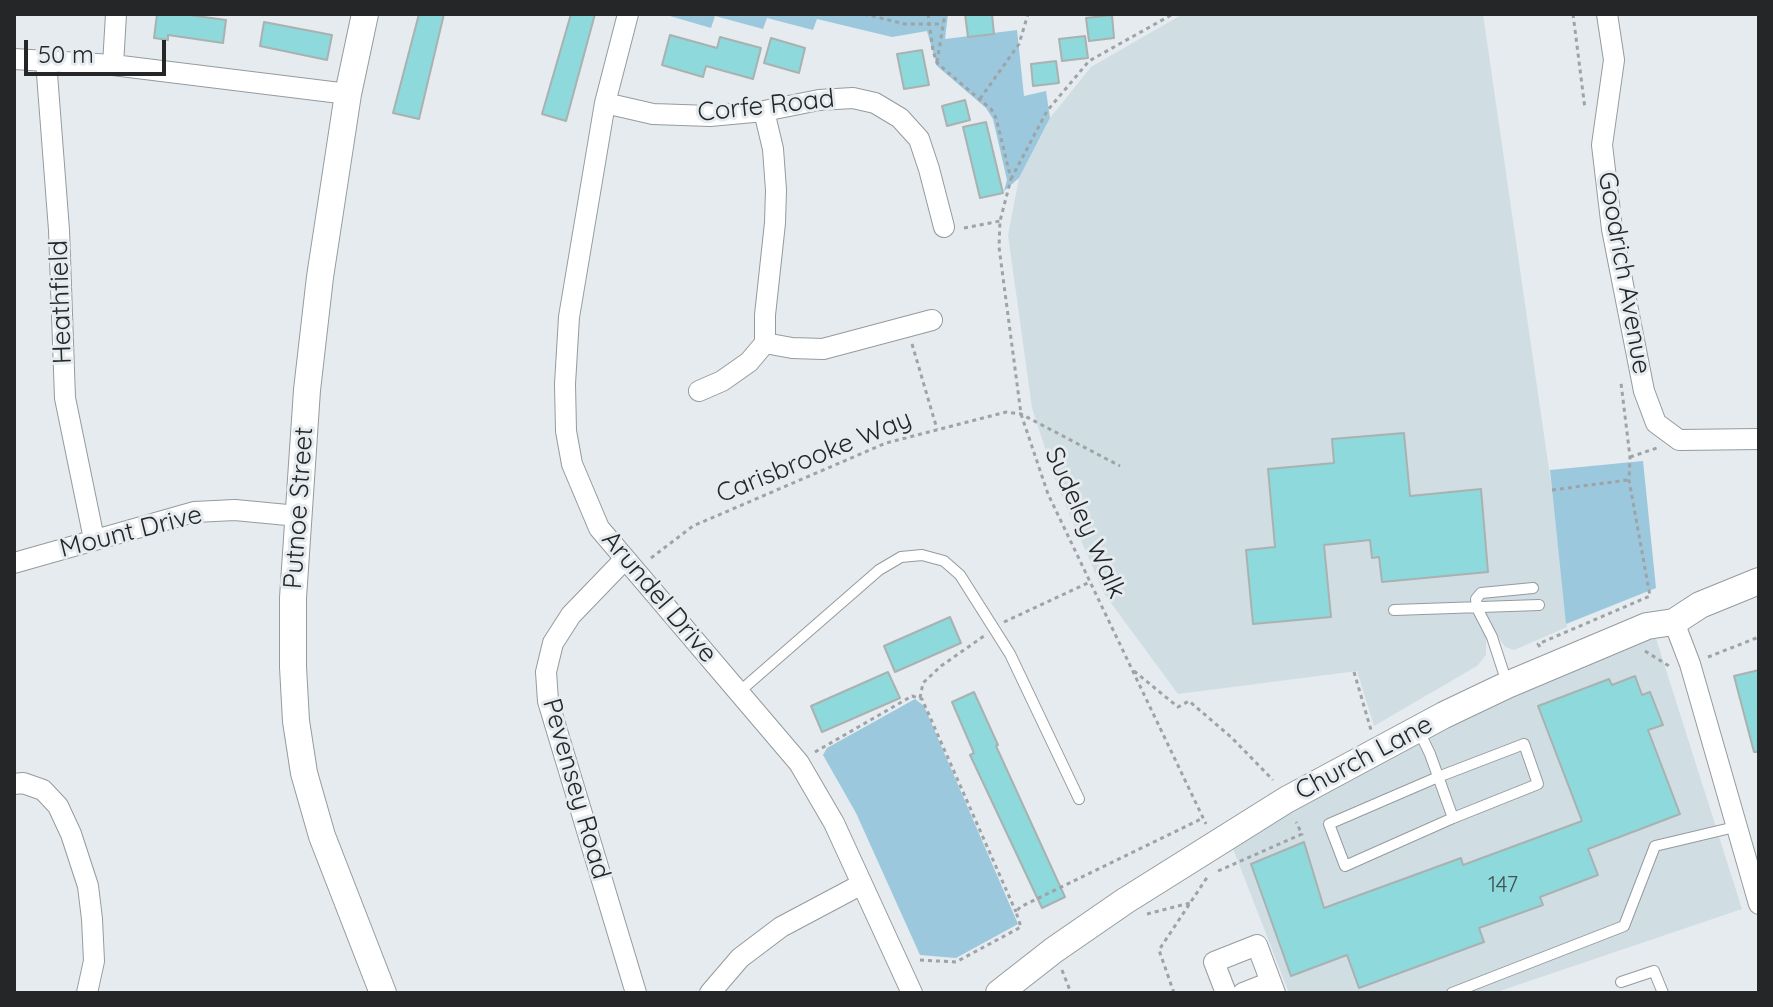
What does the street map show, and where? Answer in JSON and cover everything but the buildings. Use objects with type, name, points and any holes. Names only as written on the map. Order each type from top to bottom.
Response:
[{"type":"street","points":[[113,65],[116,14]]},
{"type":"street","name":"Putnoe Street","points":[[365,14],[348,94],[307,390],[298,516],[293,667],[296,721],[304,773],[322,836],[383,993]]},
{"type":"street","name":"Arundel Drive","points":[[628,14],[605,103],[569,317],[565,384],[566,431],[572,464],[599,528],[799,763],[834,823],[912,993]]},
{"type":"street","name":"Goodrich Avenue","points":[[1607,14],[1614,60],[1602,145],[1612,229],[1644,391],[1656,423],[1679,440]]},
{"type":"street","points":[[14,59],[113,65],[348,94]]},
{"type":"street","name":"Heathfield","points":[[46,61],[59,230],[65,398],[94,539]]},
{"type":"street","name":"Corfe Road","points":[[605,103],[653,114],[710,116],[764,111],[819,100],[853,98],[875,103],[900,118],[919,139],[944,227]]},
{"type":"street","points":[[699,391],[722,381],[749,362],[765,343],[776,190],[773,149],[764,111]]},
{"type":"street","points":[[765,343],[823,349],[932,320]]},
{"type":"street","points":[[1679,440],[1759,439]]},
{"type":"street","name":"Mount Drive","points":[[14,563],[194,512],[235,510],[298,516]]},
{"type":"street","name":"Pevensey Road","points":[[630,564],[571,615],[553,643],[546,672],[548,701],[636,993]]},
{"type":"street","name":"Church Lane","points":[[999,993],[1078,934],[1286,800],[1507,685],[1647,626],[1674,622],[1700,605],[1759,581]]},
{"type":"street","points":[[1674,622],[1681,666],[1759,904]]},
{"type":"street","points":[[14,784],[23,783],[43,790],[58,806],[71,834],[88,886],[92,919],[94,961],[87,993]]},
{"type":"street","points":[[710,993],[740,958],[781,927],[862,884]]},
{"type":"street","points":[[1226,993],[1214,962],[1257,945],[1273,987],[1243,993]]},
{"type":"lane","points":[[739,692],[879,570],[901,557],[922,555],[944,561],[960,575],[1010,654],[1079,799]]},
{"type":"lane","points":[[1507,685],[1476,599],[1481,593],[1533,588]]},
{"type":"lane","points":[[1394,610],[1539,605]]},
{"type":"lane","points":[[1418,730],[1453,818]]},
{"type":"lane","points":[[1524,744],[1538,784],[1345,866],[1329,824],[1438,777],[1524,744]]},
{"type":"lane","points":[[1452,993],[1624,926],[1655,846],[1735,827]]},
{"type":"lane","points":[[1621,982],[1654,971],[1663,993]]},
{"type":"path","points":[[864,14],[905,24],[943,24]]},
{"type":"path","points":[[928,14],[937,63]]},
{"type":"path","points":[[937,63],[945,14]]},
{"type":"path","points":[[980,99],[1019,44],[1028,14]]},
{"type":"path","points":[[1011,179],[1047,111],[1089,61],[1173,14]]},
{"type":"path","name":"Sudeley Walk","points":[[937,63],[991,109],[996,118],[1011,179],[1000,221],[999,247],[1021,414],[1048,494],[1131,669],[1178,707],[1189,701],[1271,777],[1286,800]]},
{"type":"path","points":[[944,227],[965,228],[1000,221]]},
{"type":"path","points":[[907,327],[937,429]]},
{"type":"path","name":"Carisbrooke Way","points":[[630,564],[693,526],[886,443],[1006,412],[1021,414]]},
{"type":"path","points":[[1021,414],[1120,466]]},
{"type":"path","points":[[1547,668],[1538,644],[1650,596],[1629,480],[1630,457],[1679,440]]},
{"type":"path","points":[[1552,490],[1629,480]]},
{"type":"path","points":[[920,698],[923,683],[941,666],[994,628],[1090,582]]},
{"type":"path","points":[[1642,650],[1681,666],[1759,637]]},
{"type":"path","points":[[1131,669],[1202,818],[1217,842]]},
{"type":"path","points":[[1354,672],[1378,753]]},
{"type":"path","points":[[1189,701],[1190,693]]},
{"type":"path","points":[[799,763],[912,696],[920,698],[925,704],[1021,927],[956,962],[896,958]]},
{"type":"path","points":[[1016,912],[1020,907],[1202,818]]},
{"type":"path","points":[[1174,993],[1159,950],[1207,877],[1302,834]]},
{"type":"shaded area","points":[[663,14],[948,14],[945,39],[1017,30],[1024,96],[1046,91],[1050,118],[1019,178],[1004,191],[1007,180],[993,119],[986,108],[937,66],[927,31],[892,37],[817,19],[813,30],[767,18],[763,29],[715,16],[711,28]]},
{"type":"shaded area","points":[[1183,14],[1483,14],[1552,490],[1567,627],[1514,650],[1505,647],[1498,636],[1486,638],[1486,655],[1477,666],[1374,726],[1357,671],[1178,694],[1105,595],[1058,488],[1032,408],[1008,235],[1019,178],[1050,118],[1091,67]]},
{"type":"shaded area","points":[[1643,461],[1656,588],[1566,624],[1550,470]]},
{"type":"shaded area","points":[[1654,632],[1742,909],[1494,993],[1289,993],[1232,846],[1445,725]]},
{"type":"shaded area","points":[[915,699],[924,706],[1018,924],[956,958],[920,955],[856,813],[823,755],[827,748]]}]
